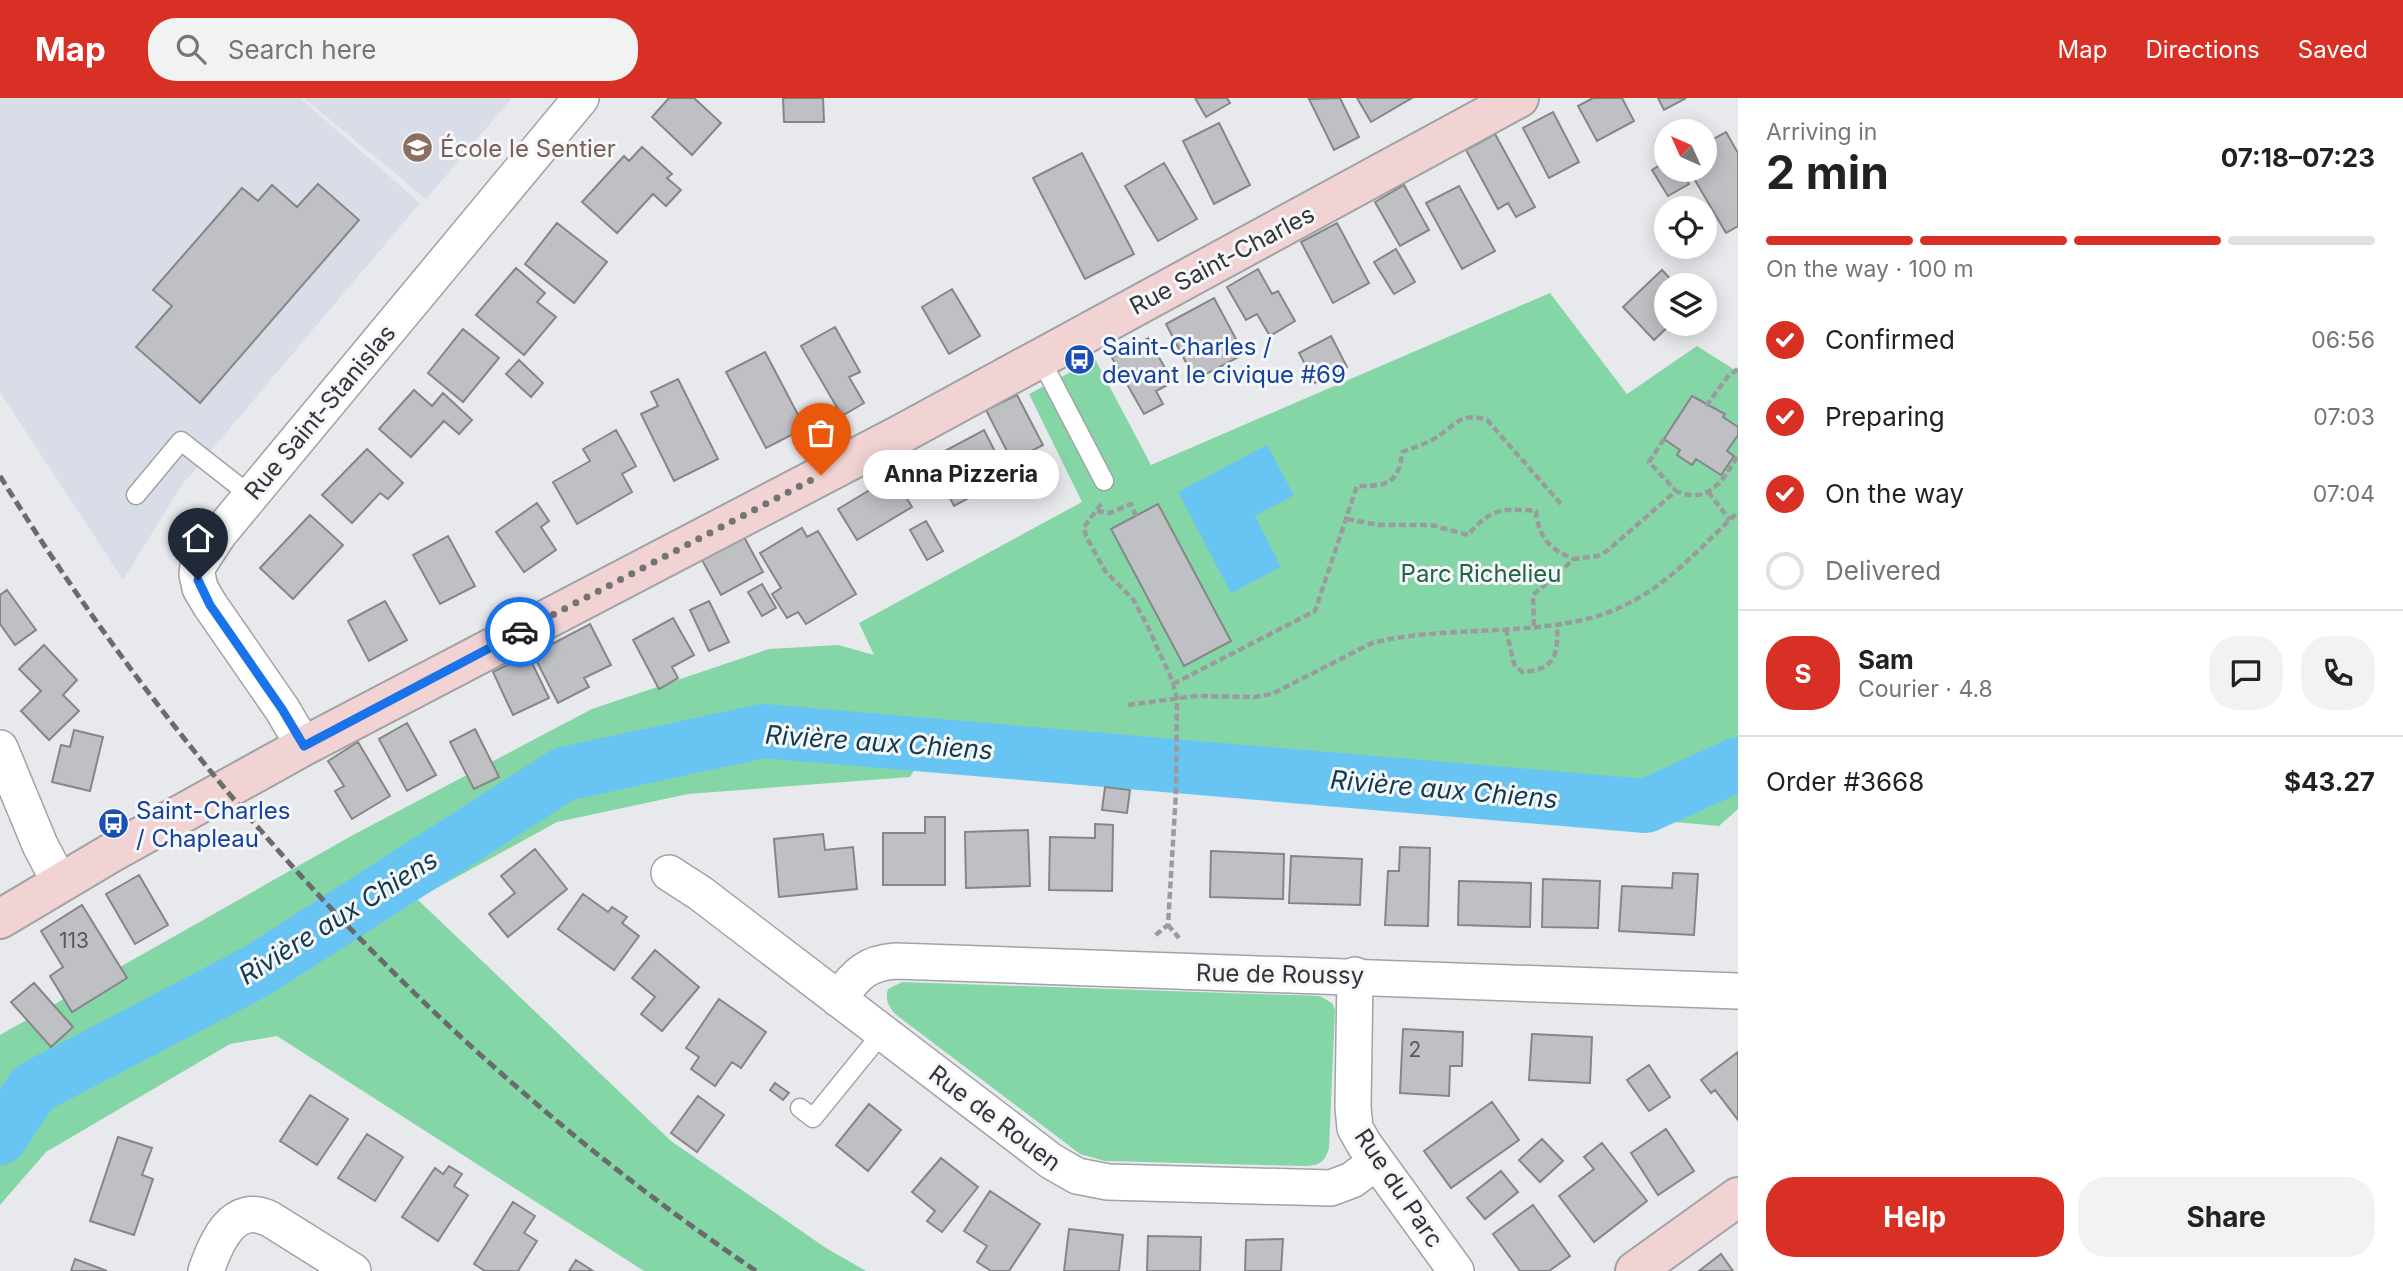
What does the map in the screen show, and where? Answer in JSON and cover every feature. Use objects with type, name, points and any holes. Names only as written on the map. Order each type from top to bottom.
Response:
[{"type":"street","name":"Rue Saint-Stanislas","points":[[304,746],[276,699],[210,605],[198,580],[198,566],[251,496],[581,98]]},
{"type":"street","name":"Rue Saint-Charles","points":[[0,919],[304,746],[903,433],[1519,98]]},
{"type":"street","points":[[0,748],[10,797],[60,883]]},
{"type":"street","name":"Rue de Rouen","points":[[669,873],[700,893],[1051,1161],[1091,1181],[1332,1188],[1352,1180],[1376,1162]]},
{"type":"street","name":"Rue de Roussy","points":[[838,999],[863,970],[875,963],[896,961],[1355,975],[1738,991]]},
{"type":"street","name":"Rue du Parc","points":[[1355,975],[1353,1119],[1357,1132],[1456,1271]]},
{"type":"street","points":[[1635,1271],[1738,1197]]},
{"type":"street","points":[[206,1271],[228,1227],[242,1215],[257,1214],[270,1219],[353,1271]]},
{"type":"lane","points":[[1040,358],[1103,490]]},
{"type":"lane","points":[[136,495],[181,440],[251,496]]},
{"type":"lane","points":[[800,1108],[813,1118],[882,1033]]},
{"type":"path","points":[[1706,406],[1729,375],[1738,369]]},
{"type":"path","points":[[1173,684],[1315,611],[1357,486],[1391,482],[1401,465],[1402,452],[1440,436],[1451,425],[1467,418],[1487,420],[1561,504]]},
{"type":"path","points":[[1664,439],[1648,462],[1676,491],[1692,496],[1716,488],[1738,456]]},
{"type":"path","points":[[1103,490],[1097,511],[1084,527],[1086,536],[1105,571],[1133,599],[1166,664],[1177,698],[1176,792],[1168,925],[1150,940]]},
{"type":"path","points":[[1534,626],[1533,595],[1574,559],[1597,556],[1607,551],[1676,491]]},
{"type":"path","points":[[1708,492],[1730,520]]},
{"type":"path","points":[[1097,511],[1111,513],[1131,505],[1136,516]]},
{"type":"path","points":[[1346,519],[1378,525],[1431,525],[1468,535],[1494,512],[1508,508],[1536,511],[1539,531],[1544,540],[1552,548],[1574,559]]},
{"type":"path","points":[[1128,705],[1177,698],[1254,697],[1272,694],[1372,643],[1420,634],[1557,624],[1605,614],[1634,601],[1669,575],[1738,512]]},
{"type":"path","points":[[1506,629],[1514,664],[1522,672],[1542,668],[1554,658],[1558,647],[1557,624]]},
{"type":"shaded area","points":[[0,98],[300,98],[420,203],[181,486],[123,580],[0,392]]},
{"type":"shaded area","name":"École le Sentier","points":[[304,98],[512,98],[426,199]]},
{"type":"green space","name":"Parc Richelieu","points":[[1550,293],[1627,394],[1697,346],[1738,372],[1738,809],[1719,826],[924,754],[910,777],[688,794],[557,822],[417,899],[671,1141],[826,1248],[866,1271],[644,1271],[277,1036],[230,1044],[46,1152],[0,1205],[0,1035],[353,835],[592,709],[769,649],[838,645],[874,655],[859,623],[1082,502],[1029,394],[1095,359],[1151,465]]},
{"type":"green space","points":[[902,982],[1320,996],[1332,1003],[1335,1010],[1329,1148],[1321,1162],[1304,1166],[1105,1161],[1080,1154],[895,1014],[888,1002],[887,993],[888,989]]},
{"type":"water","points":[[1267,445],[1294,495],[1255,516],[1281,567],[1231,593],[1178,492]]},
{"type":"building","points":[[669,98],[694,98],[721,123],[692,155],[652,117]]},
{"type":"building","points":[[783,98],[823,98],[824,122],[784,122]]},
{"type":"building","points":[[1195,98],[1227,98],[1230,103],[1206,117]]},
{"type":"building","points":[[1340,98],[1359,137],[1334,150],[1309,99]]},
{"type":"building","points":[[1357,98],[1412,98],[1371,122]]},
{"type":"building","points":[[1593,98],[1622,98],[1634,121],[1597,141],[1578,106]]},
{"type":"building","points":[[1658,98],[1686,98],[1664,110]]},
{"type":"building","points":[[1553,112],[1579,162],[1549,178],[1523,128]]},
{"type":"building","points":[[1219,123],[1250,185],[1214,204],[1183,141]]},
{"type":"building","points":[[1726,132],[1738,153],[1738,226],[1726,233],[1717,218],[1717,196],[1704,196],[1696,182],[1717,182],[1717,137]]},
{"type":"building","points":[[1495,134],[1535,207],[1516,217],[1508,203],[1498,209],[1466,150]]},
{"type":"building","points":[[642,147],[672,174],[667,178],[681,190],[666,206],[653,194],[617,233],[582,202],[624,156],[629,161]]},
{"type":"building","points":[[1082,153],[1134,254],[1085,279],[1033,178]]},
{"type":"building","points":[[1164,163],[1197,219],[1158,241],[1125,186]]},
{"type":"building","points":[[1659,182],[1689,184],[1668,196]]},
{"type":"building","points":[[318,184],[359,220],[200,403],[136,347],[172,306],[153,290],[242,188],[258,201],[272,185],[297,207]]},
{"type":"building","points":[[1404,185],[1429,230],[1400,246],[1375,202]]},
{"type":"building","points":[[1459,186],[1495,251],[1462,269],[1426,203]]},
{"type":"building","points":[[557,223],[607,262],[574,303],[525,264]]},
{"type":"building","points":[[1337,223],[1369,283],[1333,303],[1301,242]]},
{"type":"building","points":[[1396,249],[1415,282],[1394,294],[1374,262]]},
{"type":"building","points":[[516,268],[545,293],[537,302],[556,317],[524,355],[476,315]]},
{"type":"building","points":[[1258,269],[1272,294],[1278,291],[1295,321],[1270,336],[1257,314],[1246,320],[1227,287]]},
{"type":"building","points":[[1654,278],[1654,336],[1658,336],[1654,340],[1623,307]]},
{"type":"building","points":[[952,289],[980,336],[949,354],[922,307]]},
{"type":"building","points":[[1214,298],[1244,354],[1195,380],[1166,324]]},
{"type":"building","points":[[835,327],[860,372],[849,377],[864,403],[842,416],[801,346]]},
{"type":"building","points":[[463,329],[499,358],[463,402],[428,373]]},
{"type":"building","points":[[1331,336],[1347,367],[1315,383],[1299,353]]},
{"type":"building","points":[[1148,338],[1173,382],[1156,391],[1163,404],[1144,414],[1112,358]]},
{"type":"building","points":[[765,352],[805,428],[766,448],[726,372]]},
{"type":"building","points":[[519,360],[543,383],[531,397],[506,374]]},
{"type":"building","points":[[678,379],[718,459],[674,481],[641,414],[658,406],[651,392]]},
{"type":"building","points":[[414,390],[432,406],[443,393],[472,420],[459,434],[444,421],[411,457],[379,429]]},
{"type":"building","points":[[1017,395],[1043,445],[1012,461],[986,410]]},
{"type":"building","points":[[1692,396],[1725,414],[1723,417],[1738,427],[1738,435],[1727,451],[1734,456],[1721,475],[1696,459],[1692,465],[1677,455],[1680,450],[1664,439]]},
{"type":"building","points":[[616,430],[636,466],[622,474],[632,492],[577,524],[553,482],[590,461],[583,449]]},
{"type":"building","points":[[984,430],[1008,477],[954,506],[930,459]]},
{"type":"building","points":[[367,449],[403,483],[388,499],[380,493],[352,523],[322,495]]},
{"type":"building","points":[[893,476],[912,507],[857,540],[838,509]]},
{"type":"building","points":[[537,503],[549,521],[541,527],[556,550],[524,572],[496,532]]},
{"type":"building","points":[[1158,504],[1231,641],[1184,666],[1111,529]]},
{"type":"building","points":[[310,515],[343,545],[293,599],[260,568]]},
{"type":"building","points":[[926,521],[943,551],[927,560],[910,530]]},
{"type":"building","points":[[802,528],[807,537],[818,531],[856,594],[806,624],[798,612],[787,618],[772,594],[781,588],[760,553]]},
{"type":"building","points":[[448,536],[475,586],[440,604],[413,555]]},
{"type":"building","points":[[744,537],[763,572],[721,595],[702,560]]},
{"type":"building","points":[[762,584],[776,608],[762,616],[748,592]]},
{"type":"building","points":[[7,590],[36,630],[15,645],[0,624],[0,595]]},
{"type":"building","points":[[385,601],[407,640],[369,661],[348,621]]},
{"type":"building","points":[[709,601],[729,642],[709,651],[690,610]]},
{"type":"building","points":[[673,618],[694,655],[672,667],[678,678],[659,689],[633,640]]},
{"type":"building","points":[[590,624],[611,665],[584,678],[589,687],[558,703],[533,654]]},
{"type":"building","points":[[44,645],[77,680],[63,695],[79,711],[49,740],[21,711],[41,691],[19,669]]},
{"type":"building","points":[[528,655],[549,698],[513,715],[493,672]]},
{"type":"building","points":[[407,723],[436,775],[407,791],[379,739]]},
{"type":"building","points":[[475,729],[499,777],[474,789],[450,742]]},
{"type":"building","points":[[74,730],[103,737],[90,791],[52,782],[61,745],[70,747]]},
{"type":"building","points":[[358,742],[390,796],[352,819],[335,791],[344,786],[328,761]]},
{"type":"building","points":[[1105,787],[1130,790],[1127,813],[1102,810]]},
{"type":"building","points":[[925,817],[945,817],[945,885],[883,885],[883,833],[925,833]]},
{"type":"building","points":[[1095,824],[1113,825],[1112,891],[1049,890],[1050,837],[1095,838]]},
{"type":"building","points":[[1028,830],[1030,886],[966,888],[965,832]]},
{"type":"building","points":[[823,834],[825,850],[853,847],[857,889],[779,897],[774,839]]},
{"type":"building","points":[[1400,847],[1430,848],[1428,926],[1385,925],[1388,871],[1399,871]]},
{"type":"building","points":[[535,849],[567,889],[508,937],[489,914],[515,893],[501,876]]},
{"type":"building","points":[[1211,851],[1284,854],[1283,899],[1210,897]]},
{"type":"building","points":[[1291,856],[1362,859],[1360,905],[1289,903]]},
{"type":"building","points":[[1673,873],[1698,874],[1694,935],[1619,931],[1622,886],[1672,888]]},
{"type":"building","points":[[139,875],[168,925],[135,944],[106,894]]},
{"type":"building","points":[[1543,879],[1600,881],[1598,928],[1542,927]]},
{"type":"building","points":[[1459,881],[1531,883],[1530,927],[1458,925]]},
{"type":"building","points":[[583,894],[608,912],[612,907],[627,917],[622,923],[639,936],[614,970],[558,929]]},
{"type":"building","points":[[82,905],[127,978],[72,1012],[50,976],[63,967],[41,931]]},
{"type":"building","points":[[655,950],[699,987],[662,1031],[641,1014],[655,997],[632,978]]},
{"type":"building","points":[[34,983],[73,1027],[51,1047],[11,1002]]},
{"type":"building","points":[[719,999],[766,1032],[741,1068],[732,1062],[715,1086],[691,1069],[699,1057],[686,1048]]},
{"type":"building","points":[[1403,1029],[1463,1032],[1462,1066],[1450,1066],[1449,1096],[1400,1093]]},
{"type":"building","points":[[1532,1034],[1592,1037],[1590,1083],[1529,1080]]},
{"type":"building","points":[[1738,1052],[1738,1120],[1715,1090],[1711,1093],[1701,1080]]},
{"type":"building","points":[[1649,1065],[1670,1097],[1649,1111],[1627,1080]]},
{"type":"building","points":[[775,1083],[789,1093],[783,1100],[770,1090]]},
{"type":"building","points":[[310,1095],[348,1119],[317,1165],[280,1141]]},
{"type":"building","points":[[698,1096],[724,1115],[697,1152],[671,1133]]},
{"type":"building","points":[[1492,1102],[1519,1140],[1451,1188],[1424,1151]]},
{"type":"building","points":[[869,1104],[901,1130],[868,1171],[836,1145]]},
{"type":"building","points":[[1666,1129],[1694,1171],[1658,1195],[1631,1153]]},
{"type":"building","points":[[367,1134],[403,1157],[375,1201],[338,1178]]},
{"type":"building","points":[[118,1137],[152,1148],[142,1175],[153,1179],[134,1235],[90,1221]]},
{"type":"building","points":[[1542,1139],[1563,1161],[1540,1182],[1519,1160]]},
{"type":"building","points":[[1602,1143],[1647,1201],[1594,1242],[1559,1196],[1594,1169],[1584,1157]]},
{"type":"building","points":[[941,1158],[978,1187],[942,1232],[927,1221],[935,1211],[912,1192]]},
{"type":"building","points":[[449,1166],[462,1174],[454,1186],[468,1195],[438,1241],[402,1217],[435,1168],[443,1174]]},
{"type":"building","points":[[1501,1171],[1518,1192],[1485,1219],[1467,1198]]},
{"type":"building","points":[[990,1191],[1040,1224],[1009,1271],[991,1271],[977,1262],[987,1246],[964,1231]]},
{"type":"building","points":[[513,1202],[535,1216],[524,1233],[537,1241],[518,1271],[485,1271],[474,1264]]},
{"type":"building","points":[[1533,1205],[1570,1256],[1549,1271],[1520,1271],[1493,1234]]},
{"type":"building","points":[[1069,1229],[1123,1235],[1119,1271],[1064,1271]]},
{"type":"building","points":[[1148,1236],[1201,1237],[1200,1271],[1147,1271]]},
{"type":"building","points":[[1283,1239],[1281,1271],[1245,1271],[1246,1240]]},
{"type":"building","points":[[1721,1254],[1733,1271],[1699,1271]]},
{"type":"building","points":[[75,1259],[107,1271],[71,1271]]},
{"type":"building","points":[[576,1260],[593,1271],[569,1271]]},
{"type":"waterway","name":"Rivière aux Chiens","points":[[0,1138],[33,1088],[255,972],[564,774],[763,731],[1646,806],[1738,764]]},
{"type":"railway","points":[[0,476],[76,592],[157,704],[244,811],[336,914],[433,1011],[536,1104],[644,1190],[756,1271]]},
{"type":"way so far","points":[[520,632],[821,475]]},
{"type":"place","name":"École le Sentier","points":[[417,148]]},
{"type":"place","name":"Saint-Charles / devant le civique #69","points":[[1079,360]]},
{"type":"place","name":"Anna Pizzeria","points":[[821,475]]},
{"type":"place","name":"Saint-Charles / Chapleau","points":[[113,824]]},
{"type":"route","points":[[198,580],[210,605],[251,662],[304,746],[520,632]]}]
